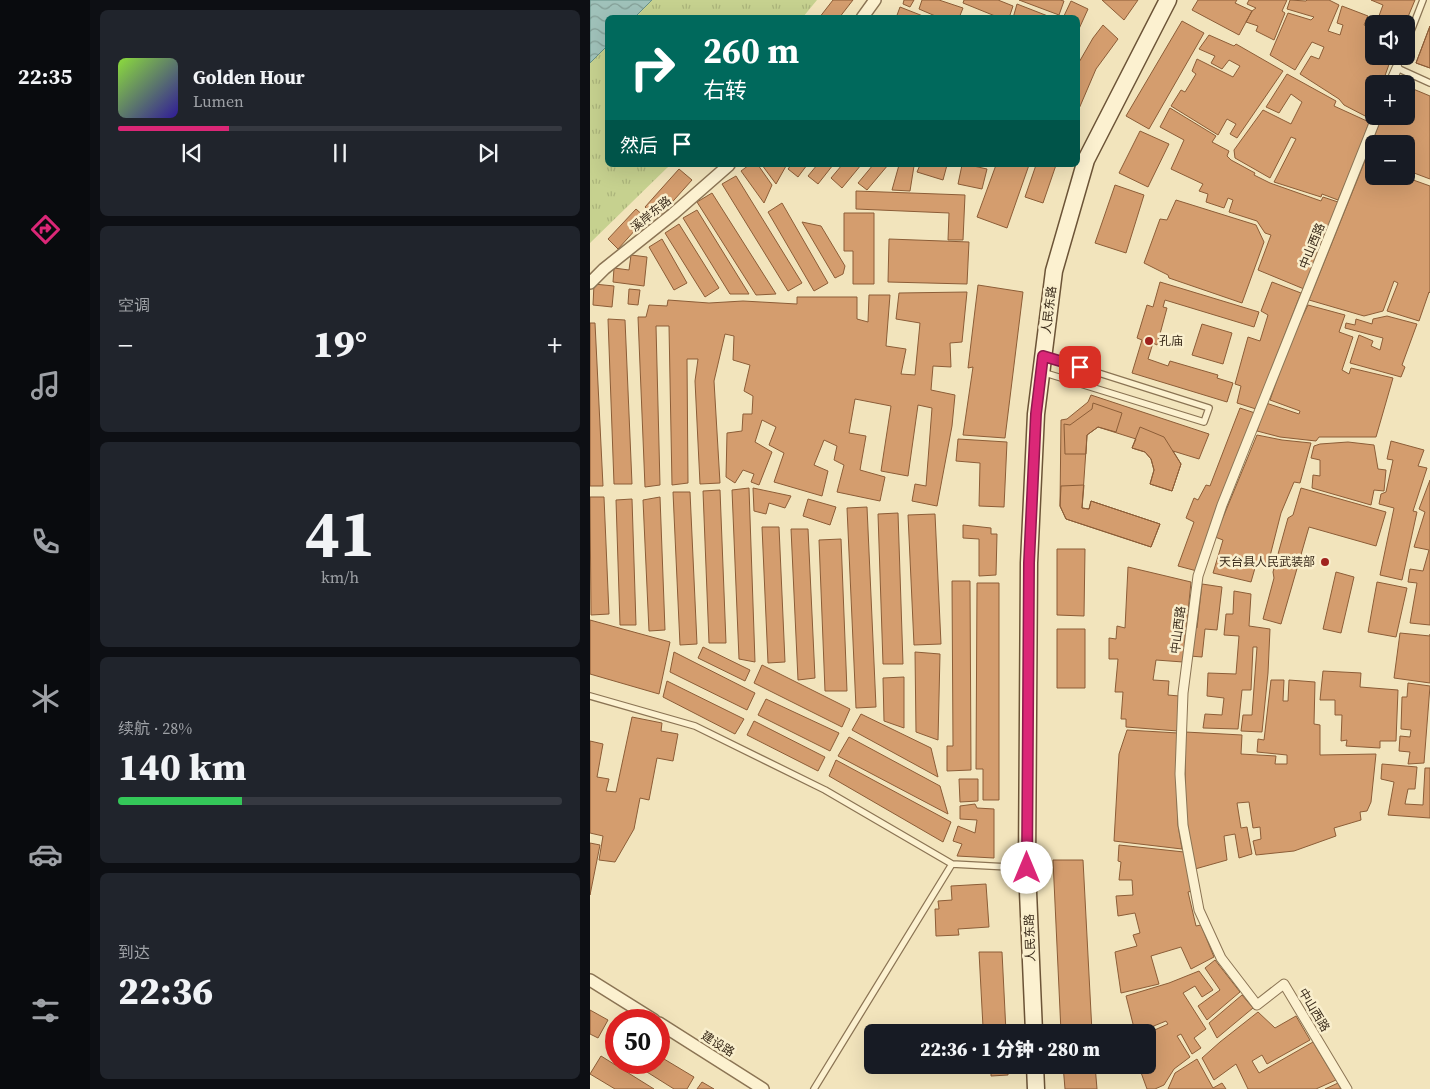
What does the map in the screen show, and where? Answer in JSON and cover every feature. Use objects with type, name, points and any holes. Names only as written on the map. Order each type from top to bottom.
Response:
[{"type":"main road","name":"人民东路","points":[[1034,1024],[1027,868],[1029,563],[1036,414],[1054,271],[1086,160],[1168,0]]},
{"type":"main road","points":[[1035,1074],[1036,1089]]},
{"type":"street","points":[[864,15],[876,0]]},
{"type":"street","points":[[1394,75],[1397,68]]},
{"type":"street","name":"中山西路","points":[[1347,1089],[1284,984],[1257,1005],[1221,958],[1199,910],[1183,825],[1180,781],[1183,693],[1198,576],[1222,505],[1373,125]]},
{"type":"street","name":"溪岸东路","points":[[590,283],[604,269],[727,167]]},
{"type":"street","points":[[590,980],[636,1009]]},
{"type":"street","name":"建设路","points":[[670,1030],[763,1089]]},
{"type":"lane","points":[[1415,21],[1423,0]]},
{"type":"lane","points":[[1398,65],[1397,68],[1430,83]]},
{"type":"lane","points":[[1042,364],[1209,408],[1204,422],[1042,364]]},
{"type":"lane","points":[[590,696],[695,726],[825,790],[952,864],[1027,868]]},
{"type":"lane","points":[[814,1089],[952,864]]},
{"type":"green space","points":[[652,0],[817,0],[805,15],[638,15]]},
{"type":"green space","points":[[605,48],[605,167],[668,167],[590,243],[590,63]]},
{"type":"water","points":[[590,0],[652,0],[637,15],[605,15],[605,48],[590,63]]},
{"type":"building","points":[[833,0],[853,0],[841,15],[821,15]]},
{"type":"building","points":[[904,0],[914,0],[910,7],[903,4]]},
{"type":"building","points":[[922,0],[939,0],[963,8],[960,15],[933,15],[919,9]]},
{"type":"building","points":[[964,0],[998,0],[1013,6],[1010,15],[993,15],[963,3]]},
{"type":"building","points":[[1019,0],[1060,0],[1064,1],[1059,15]]},
{"type":"building","points":[[1102,0],[1138,0],[1124,20]]},
{"type":"building","points":[[1198,0],[1237,0],[1235,3],[1252,11],[1239,35],[1192,10]]},
{"type":"building","points":[[1249,0],[1287,0],[1282,11],[1285,13],[1274,40],[1256,31],[1258,26],[1246,22],[1252,11],[1256,8],[1247,4]]},
{"type":"building","points":[[1290,0],[1329,0],[1339,5],[1328,31],[1340,35],[1343,25],[1337,23],[1342,6],[1365,15],[1365,65],[1389,65],[1385,75],[1365,75],[1365,116],[1344,105],[1339,99],[1300,74],[1311,56],[1319,59],[1324,47],[1312,42],[1295,70],[1270,55],[1288,13],[1311,20],[1314,17],[1287,9]]},
{"type":"building","points":[[1371,0],[1415,0],[1409,15],[1379,15],[1383,5]]},
{"type":"building","points":[[1071,1],[1088,9],[1080,27],[1080,15],[1064,15]]},
{"type":"building","points":[[1017,4],[1045,15],[1014,15]]},
{"type":"building","points":[[900,7],[920,15],[897,15]]},
{"type":"building","points":[[1182,21],[1204,33],[1149,129],[1126,116]]},
{"type":"building","points":[[1103,25],[1118,39],[1096,69],[1080,106],[1080,61]]},
{"type":"building","points":[[1430,26],[1430,68],[1416,63]]},
{"type":"building","points":[[1430,26],[1430,68],[1416,63]]},
{"type":"building","points":[[1209,35],[1234,46],[1236,44],[1283,71],[1237,138],[1230,134],[1236,124],[1227,119],[1218,135],[1171,106],[1181,90],[1185,92],[1196,74],[1192,71],[1197,59],[1233,77],[1240,66],[1229,60],[1222,69],[1211,63],[1215,56],[1199,49]]},
{"type":"building","points":[[1287,74],[1336,101],[1334,106],[1365,120],[1365,125],[1368,125],[1358,154],[1338,200],[1322,194],[1321,197],[1274,182],[1296,139],[1291,137],[1270,178],[1235,158],[1234,150],[1263,110],[1291,124],[1302,102],[1291,94],[1279,113],[1266,107]]},
{"type":"building","points":[[1415,90],[1430,96],[1430,179],[1415,173],[1415,135],[1375,135],[1379,125],[1415,125]]},
{"type":"building","points":[[1170,108],[1216,136],[1212,142],[1229,151],[1227,156],[1231,160],[1255,173],[1254,175],[1270,183],[1321,201],[1323,197],[1338,202],[1304,289],[1258,270],[1271,235],[1265,233],[1257,221],[1229,212],[1233,200],[1228,198],[1224,208],[1206,202],[1208,194],[1199,191],[1203,184],[1171,169],[1184,140],[1160,127]]},
{"type":"building","points":[[1140,131],[1169,144],[1148,187],[1119,173]]},
{"type":"building","points":[[1365,160],[1365,185],[1415,185],[1415,181],[1430,186],[1430,293],[1419,321],[1387,311],[1398,283],[1394,281],[1383,311],[1364,316],[1309,300]]},
{"type":"building","points":[[746,167],[759,167],[772,185],[764,203],[741,171]]},
{"type":"building","points":[[763,167],[785,167],[776,184]]},
{"type":"building","points":[[790,167],[806,167],[798,177],[788,169]]},
{"type":"building","points":[[815,167],[831,167],[818,184],[808,176]]},
{"type":"building","points":[[840,167],[859,167],[842,188],[831,178]]},
{"type":"building","points":[[871,167],[886,167],[867,190],[858,183]]},
{"type":"building","points":[[898,167],[914,167],[910,191],[892,190]]},
{"type":"building","points":[[919,167],[946,167],[943,180],[917,172]]},
{"type":"building","points":[[962,167],[987,169],[982,189],[958,184]]},
{"type":"building","points":[[995,167],[1028,167],[1007,228],[977,217]]},
{"type":"building","points":[[1035,167],[1055,167],[1043,203],[1025,197]]},
{"type":"building","points":[[679,169],[692,180],[657,219],[645,207]]},
{"type":"building","points":[[736,176],[802,283],[788,291],[722,184]]},
{"type":"building","points":[[1115,185],[1144,195],[1126,253],[1095,243]]},
{"type":"building","points":[[856,191],[965,195],[963,240],[948,240],[949,213],[856,209]]},
{"type":"building","points":[[712,193],[776,294],[756,295],[697,202]]},
{"type":"building","points":[[1176,200],[1256,225],[1264,242],[1242,303],[1169,278],[1168,275],[1144,263],[1160,219],[1167,220]]},
{"type":"building","points":[[782,203],[828,283],[814,291],[768,212]]},
{"type":"building","points":[[636,209],[646,218],[618,249],[608,239]]},
{"type":"building","points":[[697,210],[749,294],[730,294],[683,218]]},
{"type":"building","points":[[844,213],[874,213],[874,284],[853,284],[853,251],[844,251]]},
{"type":"building","points":[[802,222],[821,226],[845,266],[843,274],[835,278]]},
{"type":"building","points":[[679,224],[719,288],[705,297],[665,233]]},
{"type":"building","points":[[662,239],[687,283],[674,290],[649,247]]},
{"type":"building","points":[[889,239],[969,242],[967,284],[888,282]]},
{"type":"building","points":[[631,255],[647,257],[644,286],[613,282],[614,268],[629,270]]},
{"type":"building","name":"孔庙","points":[[1160,282],[1259,312],[1254,327],[1165,300],[1163,307],[1167,308],[1157,345],[1153,343],[1148,359],[1168,366],[1170,361],[1218,375],[1217,378],[1233,383],[1227,402],[1132,373],[1142,340],[1137,338],[1147,305],[1153,307]]},
{"type":"building","points":[[1272,282],[1301,293],[1256,409],[1237,403],[1241,386],[1235,384],[1248,337],[1260,341],[1268,315],[1261,311]]},
{"type":"building","points":[[594,284],[614,286],[612,307],[593,305]]},
{"type":"building","points":[[978,285],[1023,292],[1005,438],[963,435],[973,367],[968,368]]},
{"type":"building","points":[[629,289],[640,290],[638,305],[628,304]]},
{"type":"building","points":[[967,292],[962,342],[950,343],[951,367],[933,366],[931,390],[955,395],[952,426],[937,506],[912,501],[915,484],[926,486],[932,408],[918,405],[908,476],[881,471],[891,406],[855,399],[849,433],[866,436],[860,470],[885,477],[880,501],[837,492],[844,465],[834,460],[837,446],[824,440],[814,465],[828,471],[822,496],[774,482],[784,453],[769,445],[776,427],[762,420],[755,442],[772,452],[759,485],[751,482],[754,474],[743,470],[735,483],[726,477],[727,433],[742,431],[743,414],[752,414],[753,396],[744,391],[750,365],[733,360],[734,336],[725,334],[714,381],[720,483],[700,484],[695,381],[698,359],[687,359],[688,483],[672,485],[669,326],[656,326],[660,485],[645,487],[638,317],[646,317],[649,305],[667,306],[668,300],[709,303],[743,301],[797,304],[797,297],[857,297],[857,319],[868,322],[869,295],[890,295],[886,346],[906,349],[901,374],[915,375],[920,323],[896,319],[899,293]]},
{"type":"building","points":[[1308,305],[1345,315],[1339,332],[1353,337],[1342,370],[1349,374],[1351,368],[1393,378],[1376,437],[1319,437],[1316,441],[1280,437],[1257,431],[1266,403],[1299,414],[1300,411],[1270,400],[1290,342]]},
{"type":"building","points":[[1387,316],[1417,324],[1402,365],[1405,367],[1401,377],[1350,363],[1359,335],[1373,341],[1371,346],[1380,350],[1383,338],[1345,328],[1346,323],[1355,325],[1356,319],[1372,324],[1373,319]]},
{"type":"building","points":[[608,319],[625,320],[632,484],[614,484]]},
{"type":"building","points":[[590,323],[595,323],[603,486],[590,486]]},
{"type":"building","points":[[1202,324],[1232,333],[1223,364],[1192,355]]},
{"type":"building","points":[[1091,395],[1209,434],[1199,459],[1173,451],[1181,464],[1172,491],[1150,484],[1154,470],[1151,459],[1145,452],[1132,448],[1136,439],[1098,427],[1087,435],[1082,508],[1089,509],[1091,501],[1160,524],[1151,547],[1066,519],[1060,506],[1061,420],[1067,419],[1088,402]]},
{"type":"building","points":[[1093,403],[1122,413],[1116,432],[1098,427],[1087,435],[1086,454],[1065,454],[1064,424],[1070,425],[1092,409]]},
{"type":"building","points":[[1240,408],[1255,413],[1218,503],[1197,571],[1178,566],[1194,522],[1186,518],[1194,498],[1198,500],[1206,485],[1210,486]]},
{"type":"building","points":[[1140,427],[1164,437],[1181,464],[1172,491],[1150,484],[1154,470],[1151,459],[1145,452],[1132,448]]},
{"type":"building","points":[[1257,435],[1311,443],[1300,483],[1294,482],[1281,513],[1268,564],[1257,561],[1251,582],[1213,573],[1223,540],[1215,537]]},
{"type":"building","points":[[958,439],[1007,442],[1004,507],[979,506],[980,463],[956,461]]},
{"type":"building","points":[[1391,441],[1424,450],[1418,466],[1427,468],[1413,511],[1417,512],[1402,580],[1380,575],[1394,508],[1379,504],[1381,494],[1386,492],[1393,460],[1387,459]]},
{"type":"building","points":[[1348,442],[1374,445],[1378,469],[1386,470],[1384,491],[1374,490],[1371,505],[1312,488],[1313,475],[1320,476],[1320,460],[1311,458],[1314,446]]},
{"type":"building","points":[[1430,480],[1430,625],[1410,623],[1417,583],[1408,582],[1410,569],[1423,571],[1429,550],[1414,547],[1425,512],[1419,509]]},
{"type":"building","points":[[1084,485],[1082,508],[1089,509],[1091,501],[1160,524],[1151,547],[1066,519],[1060,506],[1061,486]]},
{"type":"building","points":[[749,488],[755,662],[739,659],[732,490]]},
{"type":"building","points":[[753,488],[791,496],[785,508],[769,503],[766,514],[754,511]]},
{"type":"building","points":[[1301,488],[1386,512],[1376,546],[1309,527],[1281,624],[1263,619],[1274,578],[1273,572],[1288,518],[1293,515]]},
{"type":"building","points":[[720,490],[726,643],[709,643],[703,491]]},
{"type":"building","points":[[673,492],[690,492],[697,644],[680,645]]},
{"type":"building","points":[[590,497],[604,497],[609,614],[591,615]]},
{"type":"building","points":[[660,497],[665,630],[649,631],[643,500]]},
{"type":"building","points":[[632,499],[636,625],[620,625],[616,500]]},
{"type":"building","points":[[808,499],[836,507],[830,525],[803,516]]},
{"type":"building","points":[[867,507],[876,707],[856,708],[847,508]]},
{"type":"building","points":[[898,513],[903,664],[883,664],[878,514]]},
{"type":"building","points":[[935,514],[941,644],[914,645],[908,515]]},
{"type":"building","points":[[963,525],[991,528],[991,534],[997,534],[996,575],[979,576],[979,539],[963,538]]},
{"type":"building","points":[[762,527],[779,527],[785,662],[768,663]]},
{"type":"building","points":[[791,529],[808,529],[815,678],[798,680]]},
{"type":"building","points":[[841,539],[847,691],[825,691],[819,540]]},
{"type":"building","points":[[1057,549],[1085,549],[1084,616],[1057,615]]},
{"type":"building","points":[[1128,567],[1191,582],[1183,662],[1156,660],[1153,680],[1169,681],[1168,695],[1179,696],[1178,731],[1126,727],[1126,719],[1121,719],[1123,692],[1115,692],[1118,659],[1109,659],[1109,638],[1116,639],[1117,626],[1125,628]]},
{"type":"building","points":[[1336,572],[1354,577],[1341,633],[1323,629]]},
{"type":"building","points":[[952,581],[970,581],[971,770],[947,771],[947,746],[953,746]]},
{"type":"building","points":[[1377,582],[1407,588],[1396,637],[1368,632]]},
{"type":"building","points":[[977,583],[999,583],[999,800],[983,800],[983,769],[976,769]]},
{"type":"building","points":[[1202,584],[1222,587],[1217,630],[1205,629],[1202,657],[1190,656],[1194,628],[1197,628]]},
{"type":"building","points":[[1234,591],[1251,594],[1249,626],[1270,629],[1262,732],[1241,731],[1243,715],[1252,715],[1257,647],[1253,647],[1251,690],[1242,690],[1238,729],[1203,728],[1205,714],[1222,715],[1224,698],[1207,696],[1208,673],[1236,674],[1239,636],[1224,635],[1226,614],[1233,614]]},
{"type":"building","points":[[590,620],[670,642],[659,694],[590,674]]},
{"type":"building","points":[[1057,629],[1085,629],[1085,688],[1057,688]]},
{"type":"building","points":[[1400,633],[1430,636],[1430,683],[1394,678]]},
{"type":"building","points":[[703,647],[750,670],[745,681],[698,658]]},
{"type":"building","points":[[674,652],[755,693],[747,710],[670,672]]},
{"type":"building","points":[[915,652],[940,654],[938,740],[916,732]]},
{"type":"building","points":[[762,665],[850,709],[842,727],[754,683]]},
{"type":"building","points":[[1323,671],[1361,673],[1360,687],[1398,690],[1396,741],[1380,741],[1380,748],[1346,746],[1347,740],[1341,741],[1342,715],[1335,715],[1335,700],[1320,700]]},
{"type":"building","points":[[904,677],[904,728],[884,721],[883,678]]},
{"type":"building","points":[[1271,680],[1284,680],[1283,701],[1288,701],[1289,680],[1315,682],[1314,724],[1320,725],[1320,755],[1376,754],[1371,802],[1367,811],[1360,812],[1361,820],[1334,828],[1336,836],[1294,851],[1256,855],[1253,841],[1261,839],[1260,827],[1253,828],[1249,802],[1237,803],[1241,828],[1247,827],[1252,854],[1239,858],[1235,834],[1224,836],[1227,860],[1195,869],[1185,803],[1185,732],[1242,735],[1241,754],[1276,756],[1275,764],[1287,764],[1287,755],[1257,752],[1258,739],[1264,740]]},
{"type":"building","points":[[667,681],[744,719],[735,734],[663,697]]},
{"type":"building","points":[[1408,683],[1430,686],[1424,763],[1408,764],[1410,752],[1399,751],[1400,736],[1410,737],[1411,730],[1401,729],[1402,697],[1407,697]]},
{"type":"building","points":[[766,699],[839,733],[830,751],[758,715]]},
{"type":"building","points":[[861,714],[931,748],[938,777],[852,730]]},
{"type":"building","points":[[632,717],[662,723],[661,731],[678,734],[673,761],[657,758],[649,800],[640,798],[634,829],[615,862],[599,860],[603,836],[590,833],[590,741],[603,744],[597,777],[609,779],[606,791],[616,792]]},
{"type":"building","points":[[754,721],[825,757],[818,771],[747,735]]},
{"type":"building","points":[[1127,730],[1178,733],[1176,774],[1178,825],[1182,849],[1114,841],[1119,754]]},
{"type":"building","points":[[849,737],[940,786],[948,814],[838,756]]},
{"type":"building","points":[[836,760],[951,822],[943,842],[829,776]]},
{"type":"building","points":[[1382,764],[1417,767],[1415,789],[1408,789],[1405,804],[1423,805],[1425,768],[1430,768],[1430,818],[1388,815],[1394,782],[1381,779]]},
{"type":"building","points":[[959,779],[978,779],[978,801],[960,802]]},
{"type":"building","points":[[975,804],[977,808],[994,809],[994,858],[957,856],[962,844],[953,841],[958,826],[975,833],[977,820],[960,819],[960,806]]},
{"type":"building","points":[[590,843],[600,845],[590,895]]},
{"type":"building","points":[[1119,845],[1184,852],[1192,891],[1188,892],[1196,926],[1201,925],[1214,957],[1191,969],[1181,947],[1151,956],[1159,984],[1121,993],[1115,952],[1137,946],[1133,935],[1140,933],[1135,913],[1118,916],[1116,896],[1133,895],[1132,880],[1119,880],[1121,862],[1118,861]]},
{"type":"building","points":[[1053,860],[1083,860],[1092,1024],[1061,1024]]},
{"type":"building","points":[[986,884],[989,927],[958,929],[959,935],[936,936],[935,909],[939,909],[938,901],[952,900],[951,886]]},
{"type":"building","points":[[979,952],[1002,952],[1006,1024],[983,1024]]},
{"type":"building","points":[[1215,960],[1240,992],[1207,1020],[1198,1006],[1220,990],[1205,968]]},
{"type":"building","points":[[1199,971],[1213,990],[1202,997],[1195,986],[1183,993],[1206,1029],[1194,1038],[1201,1048],[1192,1054],[1181,1034],[1177,1036],[1190,1057],[1174,1069],[1164,1085],[1155,1089],[1147,1089],[1142,1074],[1156,1074],[1156,1029],[1168,1024],[1166,1021],[1156,1025],[1133,1024],[1126,996],[1169,983]]},
{"type":"building","points":[[1242,995],[1253,1008],[1217,1038],[1209,1023]]},
{"type":"building","points":[[590,1010],[605,1018],[605,1025],[598,1038],[590,1034]]},
{"type":"building","points":[[1258,1012],[1275,1028],[1296,1016],[1310,1040],[1267,1064],[1262,1055],[1252,1061],[1259,1073],[1313,1042],[1336,1080],[1316,1089],[1248,1089],[1236,1064],[1214,1080],[1202,1058]]},
{"type":"building","points":[[601,1056],[605,1058],[605,1074],[630,1074],[654,1089],[615,1089],[590,1074]]},
{"type":"building","points":[[1197,1059],[1213,1088],[1222,1083],[1226,1089],[1168,1089],[1175,1073]]},
{"type":"building","points":[[670,1063],[694,1077],[687,1089],[674,1089],[650,1074],[670,1074]]},
{"type":"building","points":[[991,1074],[1008,1074],[1008,1075],[991,1076]]},
{"type":"building","points":[[1064,1074],[1096,1074],[1097,1089],[1065,1089]]},
{"type":"building","points":[[702,1082],[714,1089],[697,1089]]},
{"type":"building","points":[[1338,1083],[1341,1089],[1325,1089]]},
{"type":"place","name":"孔庙","points":[[1149,341]]},
{"type":"place","name":"天台县人民武装部","points":[[1325,562]]},
{"type":"route","points":[[1027,868],[1029,563],[1036,414],[1043,356],[1080,367]]}]
